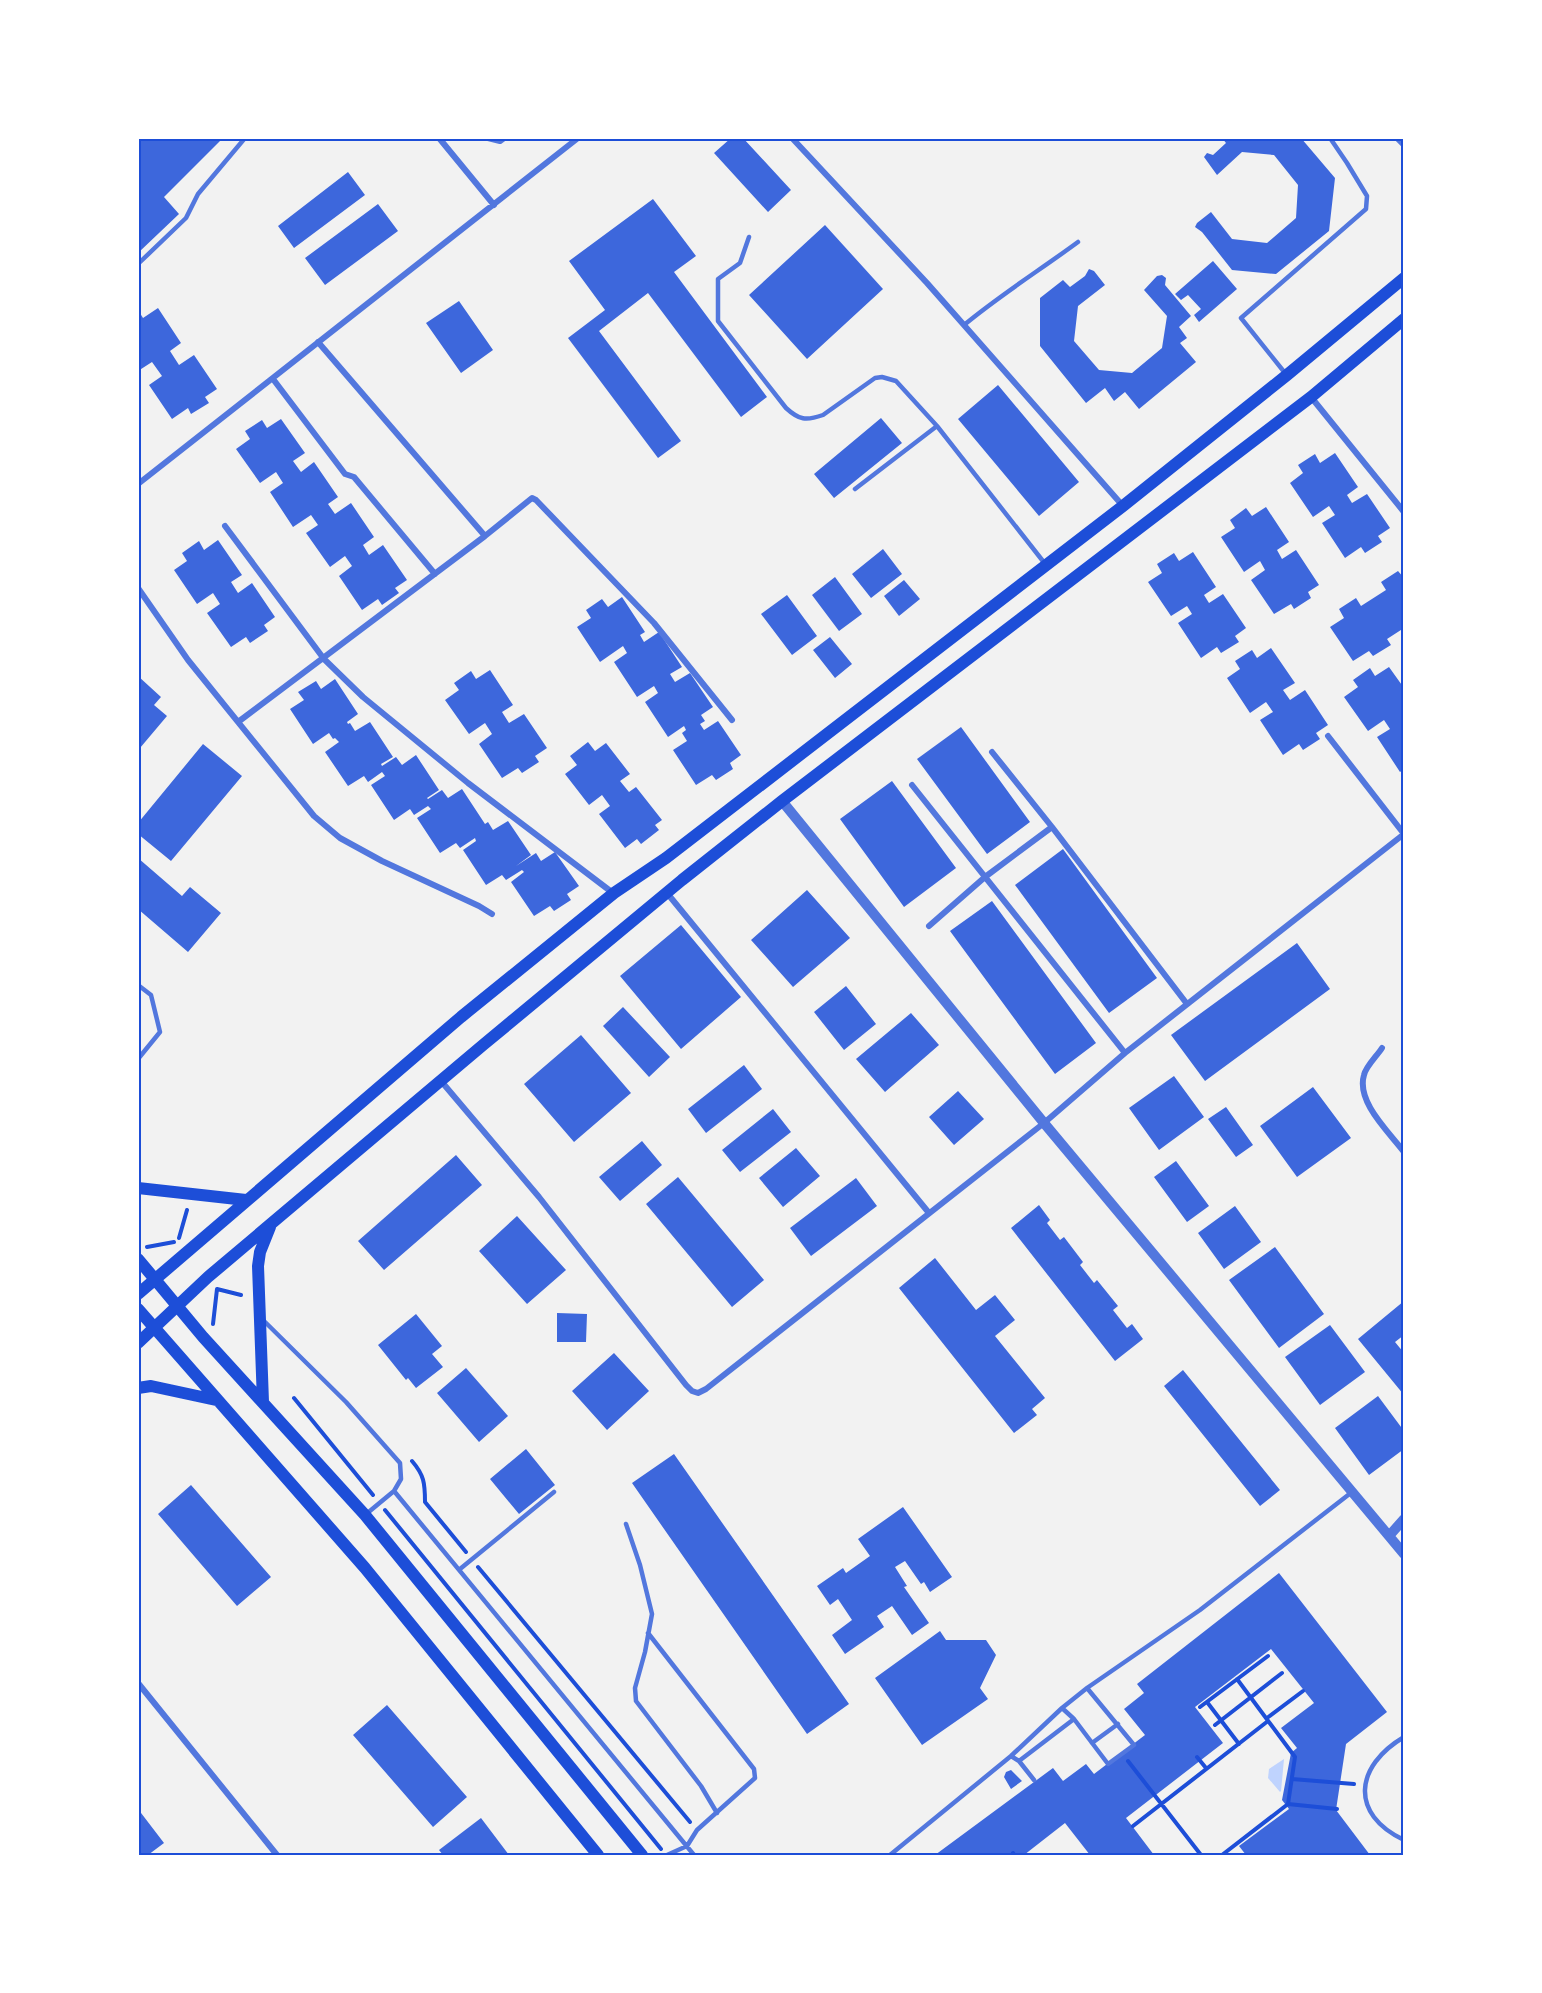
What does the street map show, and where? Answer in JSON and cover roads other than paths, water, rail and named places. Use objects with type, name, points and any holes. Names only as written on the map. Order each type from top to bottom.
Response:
[{"type":"main road","points":[[138,1294],[461,1017],[614,893],[666,858],[1124,506],[1404,278]]},
{"type":"main road","points":[[138,1343],[208,1277],[667,893],[782,801],[1311,397],[1404,319]]},
{"type":"main road","points":[[138,1188],[246,1200]]},
{"type":"main road","points":[[263,1402],[258,1266],[260,1252],[270,1226]]},
{"type":"main road","points":[[138,1259],[178,1307],[365,1515],[642,1855]]},
{"type":"main road","points":[[138,1309],[216,1401],[365,1568],[598,1855]]},
{"type":"main road","points":[[138,1388],[151,1386],[216,1401]]},
{"type":"street","points":[[439,138],[494,205]]},
{"type":"street","points":[[488,138],[500,141],[504,138]]},
{"type":"street","points":[[138,484],[578,138]]},
{"type":"street","points":[[792,138],[964,325],[1124,506]]},
{"type":"street","points":[[1397,138],[1404,145]]},
{"type":"street","points":[[318,342],[485,536]]},
{"type":"street","points":[[273,379],[345,474],[354,477],[435,574]]},
{"type":"street","points":[[1311,397],[1404,512]]},
{"type":"street","points":[[238,722],[324,659],[532,498],[654,623],[732,720]]},
{"type":"street","points":[[225,526],[324,659],[363,697],[468,783],[614,893]]},
{"type":"street","points":[[138,588],[188,660],[314,816],[340,838],[492,914]]},
{"type":"street","points":[[441,1081],[539,1197],[686,1384],[698,1393],[1044,1123],[1125,1053],[1404,834],[1328,736]]},
{"type":"street","points":[[992,752],[1187,1004]]},
{"type":"street","points":[[912,786],[1125,1053]]},
{"type":"street","points":[[782,801],[1044,1123],[1404,1554]]},
{"type":"street","points":[[929,926],[985,877],[1052,827]]},
{"type":"street","points":[[667,893],[929,1214]]},
{"type":"street","points":[[1383,1048],[1364,1074],[1363,1088],[1367,1104],[1404,1152]]},
{"type":"street","points":[[1389,1536],[1404,1519]]},
{"type":"street","points":[[1389,1536],[1404,1528]]},
{"type":"street","points":[[138,1683],[277,1855]]},
{"type":"lane","points":[[138,264],[186,218],[198,194],[245,138]]},
{"type":"lane","points":[[1287,375],[1241,318],[1366,209],[1367,196],[1330,138]]},
{"type":"lane","points":[[749,237],[741,263],[717,279],[718,321],[786,408],[795,416],[803,419],[814,418],[822,415],[868,382],[882,377],[896,381],[937,426],[1046,565]]},
{"type":"lane","points":[[964,325],[994,300],[1078,242]]},
{"type":"lane","points":[[855,489],[937,426]]},
{"type":"lane","points":[[138,985],[151,995],[160,1032],[138,1059]]},
{"type":"lane","points":[[259,1316],[346,1402],[400,1463],[401,1479],[394,1491],[365,1515]]},
{"type":"lane","points":[[394,1491],[694,1855]]},
{"type":"lane","points":[[460,1569],[554,1492]]},
{"type":"lane","points":[[890,1855],[1011,1756],[1087,1688],[1200,1610],[1352,1492]]},
{"type":"lane","points":[[626,1524],[640,1565],[652,1614],[635,1688],[636,1701],[701,1786],[717,1813]]},
{"type":"lane","points":[[648,1633],[754,1769],[755,1778],[697,1830],[687,1846],[666,1855]]},
{"type":"lane","points":[[1062,1708],[1074,1719],[1108,1764],[1134,1744],[1087,1688]]},
{"type":"lane","points":[[1019,1761],[1074,1719]]},
{"type":"lane","points":[[1092,1743],[1118,1724]]},
{"type":"lane","points":[[1404,1737],[1380,1755],[1370,1768],[1364,1785],[1367,1803],[1375,1819],[1389,1833],[1404,1840]]},
{"type":"lane","points":[[1011,1756],[1019,1761],[1034,1780]]},
{"type":"water","points":[[1284,1759],[1280,1792],[1268,1778],[1269,1769]]}]
